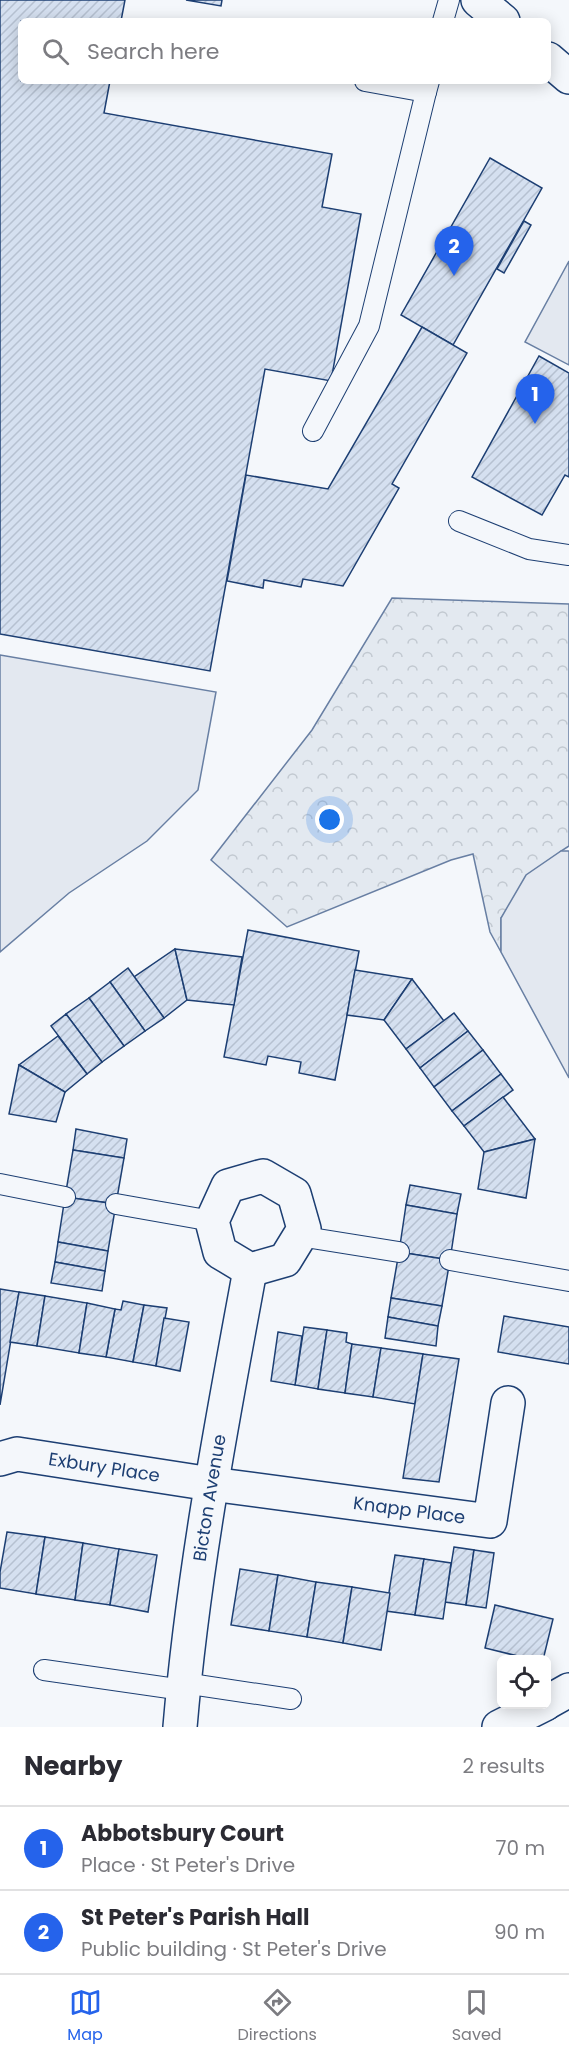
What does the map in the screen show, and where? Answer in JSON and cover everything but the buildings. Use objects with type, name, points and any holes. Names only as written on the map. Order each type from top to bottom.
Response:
[{"type":"street","points":[[478,0],[499,18]]},
{"type":"street","points":[[551,62],[569,77]]},
{"type":"street","points":[[262,1176],[294,1194],[304,1229],[285,1260],[250,1270],[220,1252],[212,1221],[228,1186],[262,1176]]},
{"type":"street","name":"Bicton Avenue","points":[[180,1727],[183,1686],[211,1484],[250,1270]]},
{"type":"street","name":"Knapp Place","points":[[211,1484],[490,1521],[508,1402]]},
{"type":"street","name":"Exbury Place","points":[[0,1459],[17,1454],[211,1484]]},
{"type":"street","points":[[499,1727],[542,1711],[569,1690]]},
{"type":"lane","points":[[444,18],[449,0]]},
{"type":"lane","points":[[314,432],[369,326],[427,87],[396,84]]},
{"type":"lane","points":[[459,521],[529,549],[569,555]]},
{"type":"lane","points":[[0,1184],[65,1197]]},
{"type":"lane","points":[[116,1204],[212,1221]]},
{"type":"lane","points":[[299,1236],[399,1252]]},
{"type":"lane","points":[[450,1260],[569,1281]]},
{"type":"lane","points":[[44,1670],[291,1699]]},
{"type":"green space","points":[[392,598],[569,604],[569,846],[561,851],[501,918],[501,952],[490,932],[473,854],[451,860],[287,927],[211,860],[312,730]]},
{"type":"shaded area","points":[[569,261],[569,365],[525,342]]},
{"type":"shaded area","points":[[0,655],[216,692],[198,790],[147,841],[69,893],[0,952]]},
{"type":"shaded area","points":[[561,851],[569,851],[569,1078],[501,952],[501,918],[526,875]]},
{"type":"place","name":"St Peter's Parish Hall","points":[[454,276]]},
{"type":"place","name":"Abbotsbury Court","points":[[535,424]]}]
